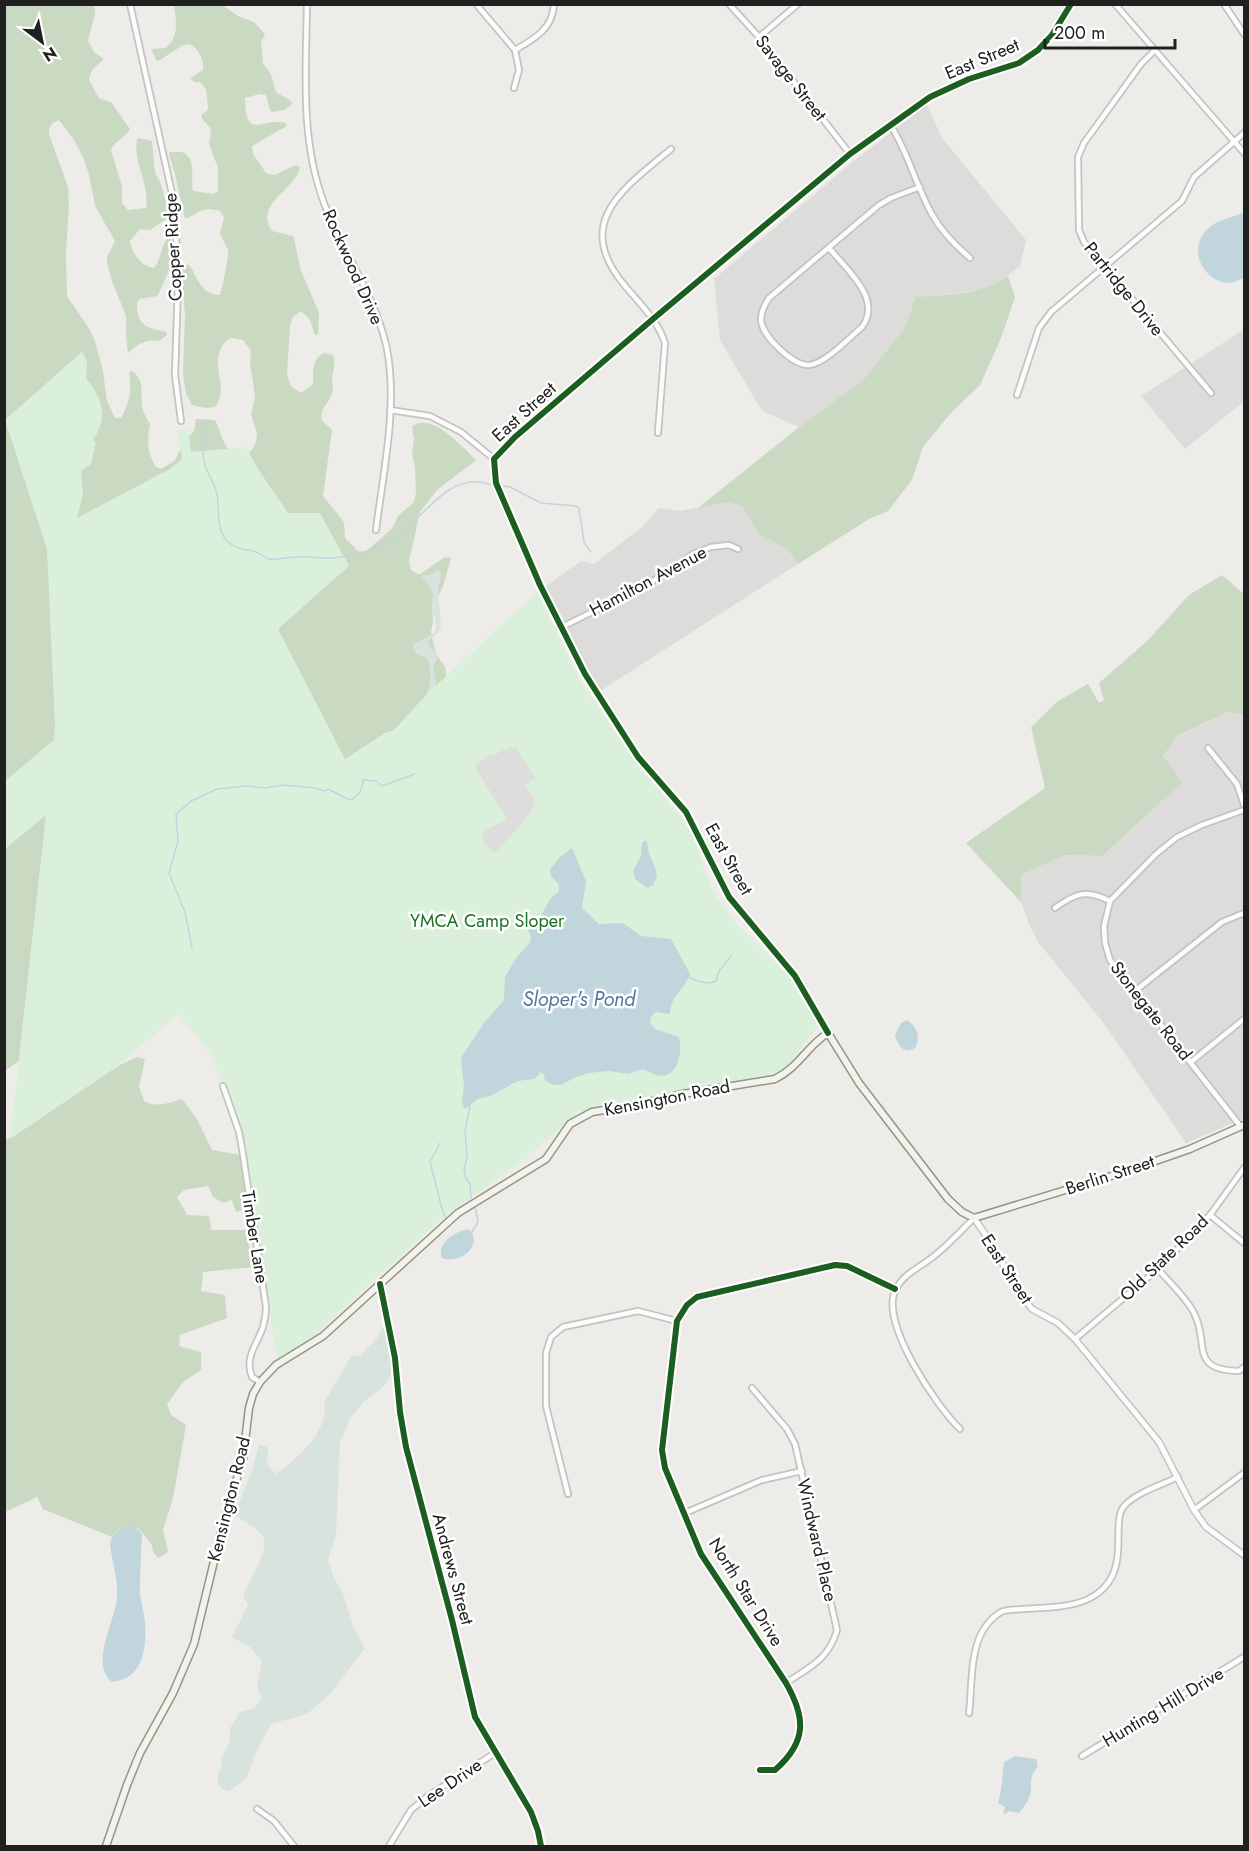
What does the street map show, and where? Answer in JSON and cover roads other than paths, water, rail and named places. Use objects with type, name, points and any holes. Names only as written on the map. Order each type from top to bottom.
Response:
[{"type":"main road","name":"East Street","points":[[828,1033],[859,1083],[948,1199],[962,1212],[974,1218]]},
{"type":"main road","name":"Kensington Road","points":[[106,1846],[140,1753],[173,1693],[194,1644],[224,1520],[243,1459],[249,1408],[260,1382],[276,1365],[323,1335],[458,1214],[546,1159],[570,1124],[592,1112],[636,1106],[683,1094],[775,1079],[787,1073],[818,1039],[828,1033]]},
{"type":"main road","name":"Berlin Street","points":[[974,1218],[1131,1170],[1190,1149],[1243,1126]]},
{"type":"street","name":"Copper Ridge","points":[[130,4],[175,207],[178,284],[175,375],[181,421]]},
{"type":"street","name":"Rockwood Drive","points":[[308,4],[306,104],[311,155],[324,203],[376,312],[387,349],[390,410],[376,530]]},
{"type":"street","points":[[476,4],[515,50],[519,70],[514,88]]},
{"type":"street","points":[[515,50],[542,33],[549,25],[554,4]]},
{"type":"street","name":"Savage Street","points":[[729,4],[759,37],[850,154]]},
{"type":"street","points":[[759,37],[798,4]]},
{"type":"street","name":"East Street","points":[[828,1033],[795,976],[729,897],[686,812],[638,757],[585,674],[560,628],[496,483],[494,459],[515,437],[850,154],[930,97],[969,79],[1020,63],[1038,50],[1052,35],[1071,4]]},
{"type":"street","points":[[1115,4],[1245,153]]},
{"type":"street","points":[[1224,4],[1245,34]]},
{"type":"street","name":"Partridge Drive","points":[[1154,51],[1141,64],[1084,143],[1078,157],[1079,230],[1084,242],[1211,393]]},
{"type":"street","points":[[891,126],[904,147],[933,216],[948,237],[970,258]]},
{"type":"street","points":[[1017,395],[1039,328],[1051,312],[1182,201],[1194,177],[1245,133]]},
{"type":"street","points":[[658,433],[665,343],[653,319],[609,264],[603,244],[604,223],[612,203],[625,187],[670,149]]},
{"type":"street","points":[[829,248],[868,298],[867,321],[823,359],[809,365],[801,364],[792,360],[766,333],[761,319],[762,311],[770,298],[829,248],[885,201],[920,188]]},
{"type":"street","points":[[390,410],[430,416],[461,432],[494,459]]},
{"type":"street","name":"Hamilton Avenue","points":[[560,628],[650,583],[693,554],[711,547],[729,545],[738,549]]},
{"type":"street","points":[[1208,748],[1237,784],[1245,805]]},
{"type":"street","points":[[1055,908],[1074,895],[1096,894],[1110,901],[1156,854],[1178,837],[1202,825],[1245,810]]},
{"type":"street","name":"Stonegate Road","points":[[1110,901],[1104,926],[1105,943],[1110,960],[1243,1126]]},
{"type":"street","points":[[1135,991],[1222,922],[1245,913]]},
{"type":"street","points":[[1191,1062],[1245,1019]]},
{"type":"street","name":"Timber Lane","points":[[223,1086],[241,1140],[266,1307],[262,1330],[248,1359],[252,1377],[260,1382]]},
{"type":"street","name":"Old State Road","points":[[1075,1339],[1158,1269],[1210,1215],[1245,1168]]},
{"type":"street","points":[[1210,1215],[1245,1243]]},
{"type":"street","points":[[960,1430],[924,1382],[900,1336],[893,1318],[892,1303],[895,1289],[909,1273],[934,1256],[974,1218]]},
{"type":"street","name":"East Street","points":[[974,1218],[1027,1303],[1032,1309],[1058,1323],[1075,1339],[1159,1442],[1194,1510],[1206,1527],[1245,1555]]},
{"type":"street","points":[[567,1494],[546,1406],[546,1353],[551,1337],[563,1327],[638,1311],[677,1321],[687,1305],[697,1297],[835,1265],[847,1266],[895,1289]]},
{"type":"street","points":[[1158,1269],[1193,1310],[1199,1323],[1203,1355],[1211,1365],[1225,1371],[1239,1371],[1245,1367]]},
{"type":"street","name":"Andrews Street","points":[[380,1284],[395,1358],[400,1412],[411,1469],[450,1611],[475,1717],[531,1812],[541,1846]]},
{"type":"street","name":"North Star Drive","points":[[677,1321],[662,1450],[665,1468],[701,1554],[786,1683],[797,1703],[801,1722],[797,1742],[789,1756],[775,1770],[760,1770]]},
{"type":"street","name":"Windward Place","points":[[752,1388],[787,1429],[795,1444],[837,1630],[833,1645],[823,1658],[786,1683]]},
{"type":"street","points":[[685,1514],[762,1480],[802,1471]]},
{"type":"street","points":[[1194,1510],[1245,1473]]},
{"type":"street","points":[[969,1713],[974,1659],[980,1636],[987,1623],[1002,1611],[1070,1605],[1092,1598],[1108,1583],[1118,1564],[1120,1546],[1118,1514],[1123,1506],[1130,1500],[1178,1477]]},
{"type":"street","name":"Hunting Hill Drive","points":[[1082,1756],[1245,1657]]},
{"type":"street","name":"Lee Drive","points":[[389,1846],[411,1810],[428,1796],[495,1753]]},
{"type":"street","points":[[257,1809],[274,1821],[294,1846]]},
{"type":"water","points":[[1244,212],[1244,277],[1233,282],[1223,282],[1213,278],[1205,270],[1200,260],[1198,249],[1201,238],[1214,224]]},
{"type":"water","points":[[646,840],[657,876],[653,885],[647,888],[635,879],[633,871],[641,856],[642,843]]},
{"type":"water","name":"Sloper's Pond","points":[[572,848],[586,881],[582,908],[599,924],[623,923],[641,936],[671,939],[690,974],[675,997],[670,1013],[655,1012],[650,1023],[655,1029],[679,1037],[680,1055],[676,1067],[667,1075],[661,1076],[643,1069],[628,1074],[609,1071],[589,1073],[561,1085],[545,1081],[541,1072],[534,1079],[518,1081],[490,1096],[478,1099],[465,1109],[462,1103],[464,1085],[462,1056],[484,1023],[504,1000],[505,977],[516,958],[530,942],[531,936],[528,931],[537,923],[550,899],[559,891],[559,885],[551,876],[550,870],[559,858]]},
{"type":"water","points":[[907,1020],[918,1036],[915,1048],[911,1050],[904,1050],[895,1035],[901,1023]]},
{"type":"water","points":[[469,1229],[474,1242],[468,1252],[456,1258],[442,1258],[444,1242],[458,1232]]},
{"type":"water","points":[[134,1526],[142,1534],[140,1591],[145,1625],[145,1647],[138,1666],[132,1674],[112,1682],[103,1664],[103,1653],[117,1596],[110,1544],[113,1536],[119,1531]]},
{"type":"water","points":[[1015,1756],[1036,1759],[1038,1766],[1031,1778],[1030,1795],[1025,1805],[1019,1813],[1009,1811],[1005,1814],[1003,1813],[1005,1807],[998,1803],[1003,1765]]},
{"type":"waterway","points":[[204,420],[204,459],[217,494],[221,531],[228,542],[234,546],[269,559],[333,558],[370,550],[395,538],[447,491],[461,484],[477,482],[494,486]]},
{"type":"waterway","points":[[502,486],[510,487],[541,503],[579,508],[584,542],[591,552]]},
{"type":"waterway","points":[[192,948],[185,912],[169,873],[178,841],[176,814],[191,801],[217,789],[245,786],[265,788],[283,785],[325,791],[328,789],[350,800],[360,792],[363,780],[376,781],[382,786],[415,774]]},
{"type":"waterway","points":[[689,978],[706,983],[716,981],[719,971],[731,956]]},
{"type":"waterway","points":[[470,1105],[465,1132],[467,1157],[464,1170],[470,1184],[471,1198]]},
{"type":"waterway","points":[[440,1143],[430,1162],[446,1218]]},
{"type":"waterway","points":[[472,1232],[478,1222],[475,1207]]},
{"type":"park label","name":"YMCA Camp Sloper","points":[[487,921]]}]
